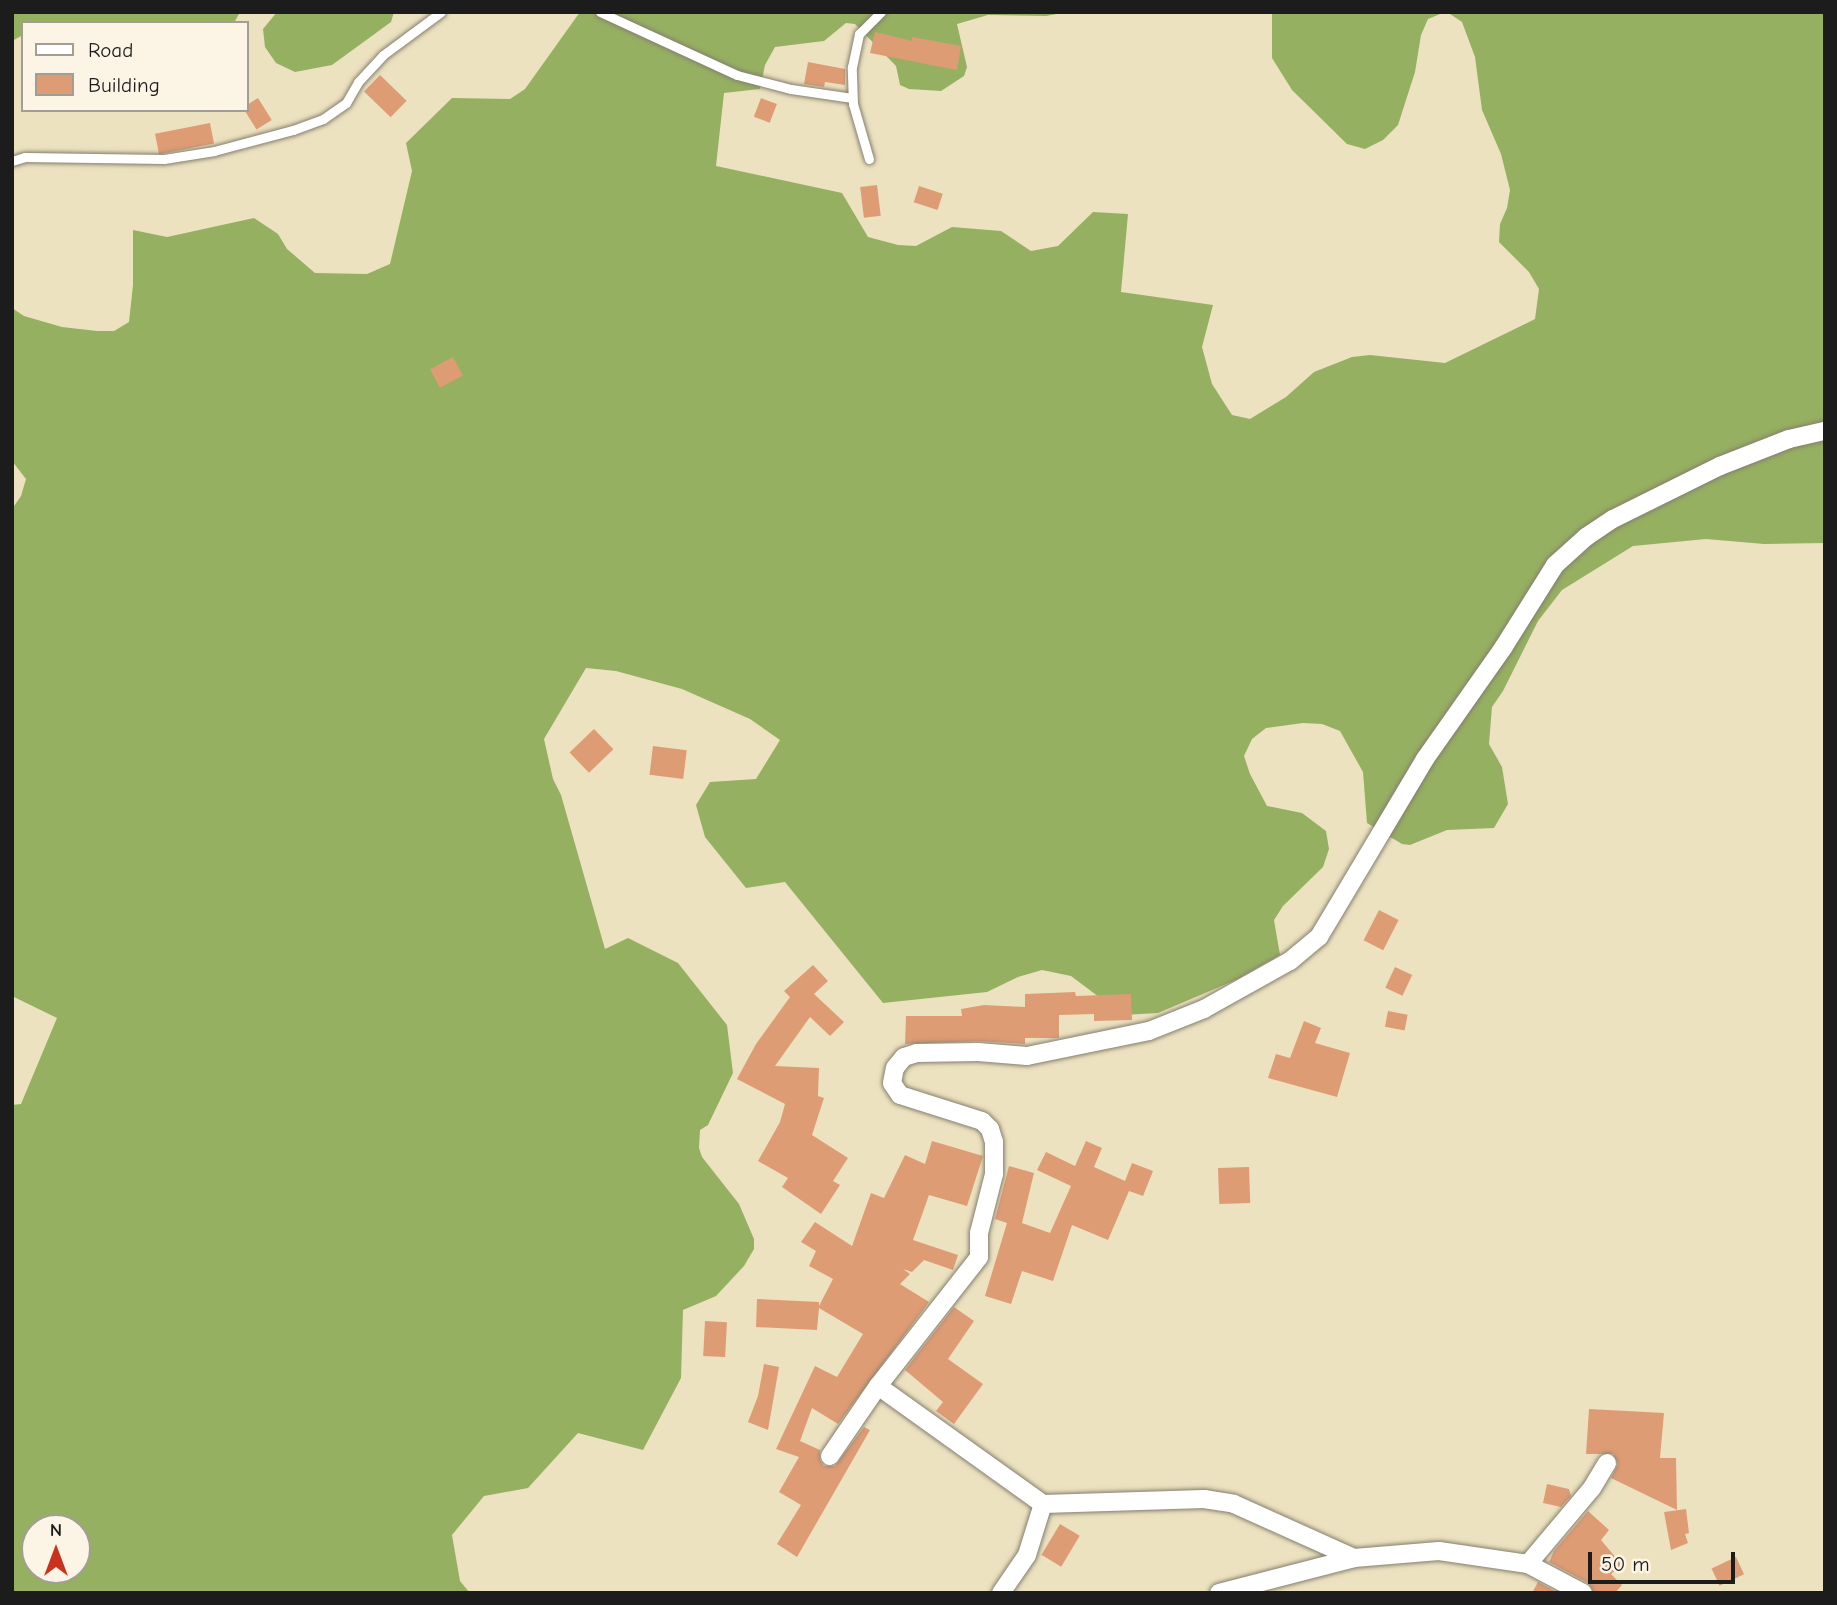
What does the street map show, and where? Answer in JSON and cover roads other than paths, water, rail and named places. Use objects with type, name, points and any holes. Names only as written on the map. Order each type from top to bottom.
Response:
[{"type":"street","points":[[830,1456],[878,1386],[979,1257],[979,1233],[995,1174],[995,1142],[990,1129],[982,1121],[900,1095],[892,1083],[895,1068],[904,1058],[917,1053],[978,1052],[1027,1056],[1149,1031],[1204,1009],[1290,961],[1319,937],[1425,759],[1503,648],[1555,565],[1586,537],[1613,519],[1720,467],[1789,439],[1825,431]]},
{"type":"street","points":[[878,1386],[1043,1504],[1204,1499],[1234,1504],[1354,1558]]},
{"type":"street","points":[[1528,1564],[1592,1488],[1607,1463]]},
{"type":"street","points":[[1001,1593],[1027,1555],[1043,1504]]},
{"type":"street","points":[[1219,1593],[1354,1558],[1440,1551],[1528,1564],[1583,1593]]},
{"type":"lane","points":[[12,160],[25,157],[164,159],[215,150],[293,130],[323,119],[346,103],[358,82],[383,55],[441,12]]},
{"type":"lane","points":[[600,12],[737,75],[790,89],[852,98]]},
{"type":"lane","points":[[869,159],[852,98],[852,67],[859,34],[881,12]]}]
